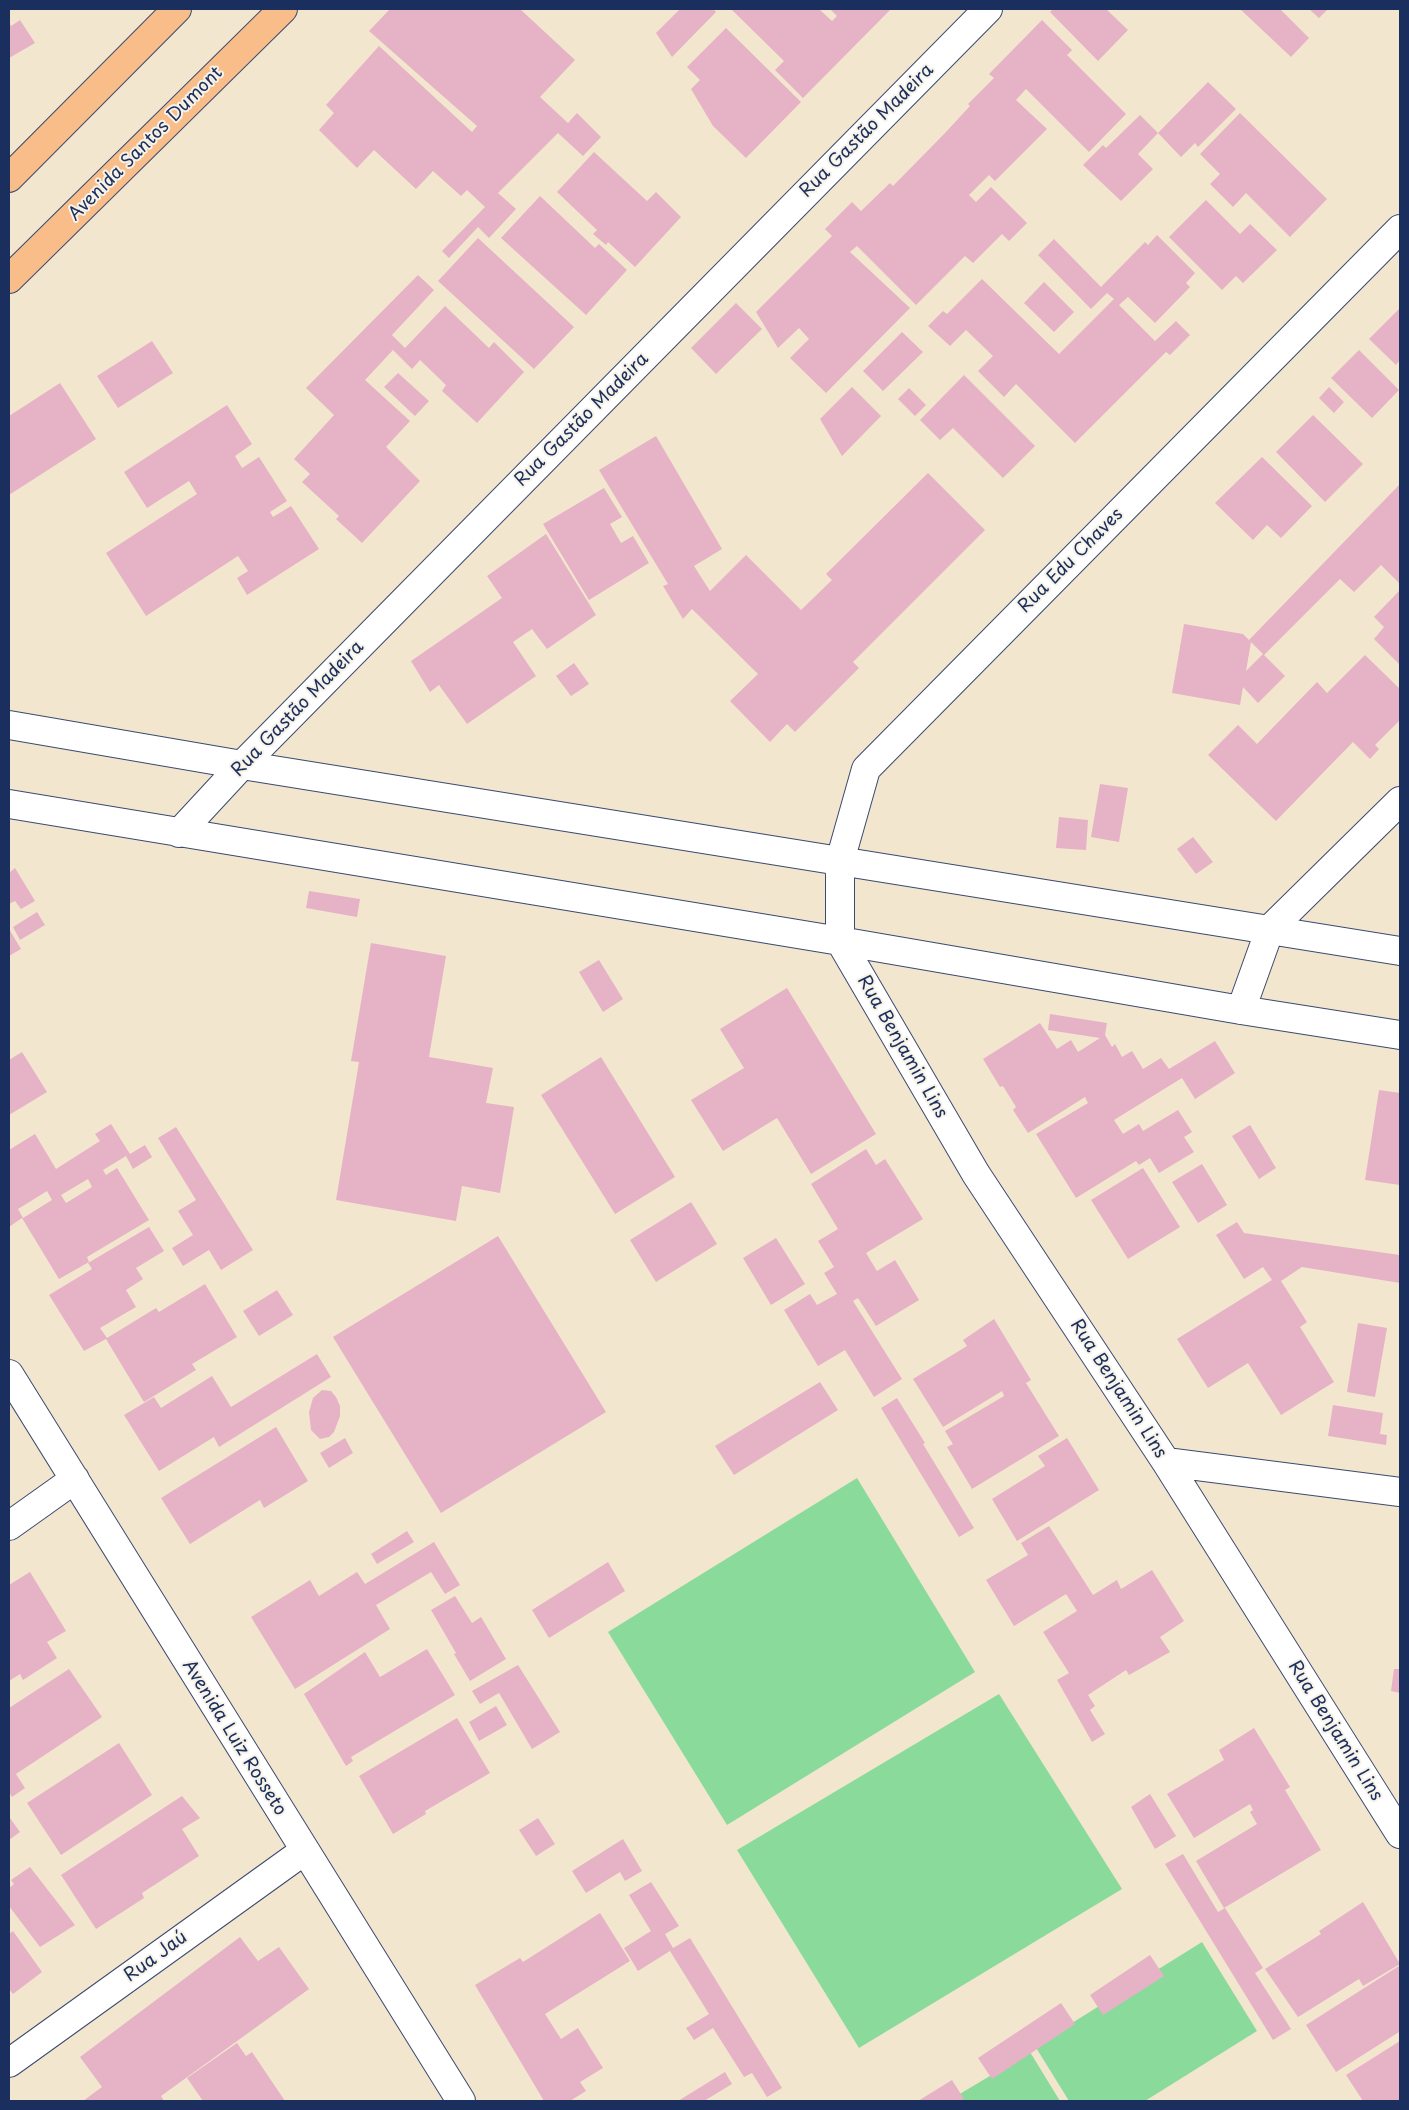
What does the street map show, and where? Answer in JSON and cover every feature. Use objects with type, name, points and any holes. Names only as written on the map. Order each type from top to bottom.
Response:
[{"type":"main road","points":[[9,178],[177,9]]},
{"type":"main road","name":"Avenida Santos Dumont","points":[[9,279],[283,9]]},
{"type":"street","name":"Rua Gastão Madeira","points":[[179,833],[242,765],[988,9]]},
{"type":"street","name":"Rua Edu Chaves","points":[[840,941],[840,861],[866,769],[1400,229]]},
{"type":"street","points":[[9,725],[242,765],[1400,951]]},
{"type":"street","points":[[1241,1010],[1270,929],[1400,801]]},
{"type":"street","points":[[9,804],[1400,1035]]},
{"type":"street","name":"Rua Benjamin Lins","points":[[840,941],[976,1174],[1166,1462],[1400,1834]]},
{"type":"street","name":"Avenida Luiz Rosseto","points":[[9,1374],[460,2101]]},
{"type":"street","points":[[1166,1462],[1400,1492]]},
{"type":"street","points":[[9,1526],[74,1479]]},
{"type":"street","name":"Rua Jaú","points":[[9,2063],[304,1851]]},
{"type":"green space","points":[[857,1478],[975,1672],[727,1825],[608,1632]]},
{"type":"green space","points":[[999,1694],[1122,1889],[859,2048],[737,1850]]},
{"type":"green space","points":[[1202,1942],[1257,2031],[1145,2101],[1069,2101],[1035,2046]]},
{"type":"green space","points":[[1030,2052],[1060,2101],[948,2101]]},
{"type":"building","points":[[390,9],[520,9],[575,60],[540,97],[568,123],[577,113],[601,137],[583,156],[558,133],[498,193],[516,209],[489,238],[478,227],[449,258],[442,251],[485,207],[467,190],[461,196],[433,171],[416,189],[374,150],[357,168],[319,130],[334,113],[326,105],[379,46],[472,132],[477,126],[369,31]]},
{"type":"building","points":[[680,9],[713,9],[716,12],[672,57],[656,33]]},
{"type":"building","points":[[731,9],[819,9],[832,21],[837,16],[830,9],[891,9],[803,98],[775,70],[784,61]]},
{"type":"building","points":[[1053,9],[1106,9],[1128,30],[1098,61],[1050,12]]},
{"type":"building","points":[[1240,9],[1280,9],[1309,38],[1291,57]]},
{"type":"building","points":[[1309,9],[1328,9],[1319,18]]},
{"type":"building","points":[[20,20],[35,43],[9,58],[9,22],[11,26]]},
{"type":"building","points":[[1042,20],[1072,50],[1067,55],[1126,114],[1089,152],[1026,89],[1016,100],[1047,129],[995,181],[989,175],[969,195],[976,202],[991,187],[1027,223],[1009,241],[1002,234],[973,263],[965,256],[916,305],[857,246],[850,252],[910,308],[826,393],[790,358],[809,339],[799,328],[778,348],[756,312],[832,236],[825,229],[852,202],[861,211],[890,183],[893,186],[945,133],[970,106],[968,104],[994,78],[989,74]]},
{"type":"building","points":[[726,28],[801,102],[746,158],[713,126],[691,89],[700,80],[687,67]]},
{"type":"building","points":[[1208,82],[1236,109],[1198,147],[1195,143],[1181,157],[1158,133]]},
{"type":"building","points":[[1240,113],[1327,199],[1290,237],[1246,193],[1233,207],[1210,184],[1220,174],[1200,154]]},
{"type":"building","points":[[1140,115],[1158,133],[1138,154],[1153,169],[1121,201],[1083,165],[1103,145],[1106,148]]},
{"type":"building","points":[[594,152],[647,201],[656,192],[681,217],[635,267],[608,242],[606,245],[593,234],[597,230],[557,192]]},
{"type":"building","points":[[540,196],[595,248],[599,244],[627,270],[586,315],[501,238]]},
{"type":"building","points":[[1206,200],[1240,234],[1250,224],[1277,250],[1243,283],[1236,276],[1222,290],[1169,237]]},
{"type":"building","points":[[1157,235],[1195,273],[1186,283],[1190,287],[1155,323],[1128,297],[1119,305],[1155,341],[1176,321],[1190,335],[1170,355],[1166,352],[1075,443],[1016,384],[1004,397],[978,371],[993,356],[966,330],[950,346],[928,326],[943,311],[947,314],[982,279],[1059,354],[1114,299],[1107,293],[1091,309],[1038,255],[1054,239],[1101,287],[1145,242],[1148,245]]},
{"type":"building","points":[[478,238],[574,327],[534,369],[438,281]]},
{"type":"building","points":[[418,275],[434,290],[392,335],[405,348],[445,306],[489,348],[494,342],[524,372],[477,423],[442,391],[446,385],[420,360],[412,369],[393,350],[365,380],[410,421],[386,447],[420,481],[362,543],[336,519],[339,516],[302,482],[310,474],[294,459],[334,415],[306,388]]},
{"type":"building","points":[[1044,282],[1074,312],[1054,332],[1024,303]]},
{"type":"building","points":[[736,303],[762,329],[716,374],[691,348]]},
{"type":"building","points":[[1400,308],[1400,360],[1396,365],[1369,339]]},
{"type":"building","points":[[902,332],[923,352],[883,391],[863,371]]},
{"type":"building","points":[[152,341],[173,373],[118,408],[97,376]]},
{"type":"building","points":[[1359,350],[1399,390],[1372,418],[1331,378]]},
{"type":"building","points":[[398,373],[429,401],[415,416],[384,387]]},
{"type":"building","points":[[964,375],[1035,446],[1003,478],[953,428],[940,440],[920,420]]},
{"type":"building","points":[[60,383],[96,439],[9,495],[9,416]]},
{"type":"building","points":[[852,387],[881,416],[842,456],[820,419]]},
{"type":"building","points":[[1329,387],[1344,402],[1334,413],[1319,398]]},
{"type":"building","points":[[909,388],[926,405],[915,416],[898,399]]},
{"type":"building","points":[[227,405],[252,444],[235,456],[242,468],[259,457],[287,501],[270,512],[273,517],[291,506],[319,549],[247,595],[237,578],[248,571],[238,556],[146,616],[106,553],[197,494],[189,481],[147,508],[124,472]]},
{"type":"building","points":[[1313,415],[1363,464],[1325,502],[1276,452]]},
{"type":"building","points":[[656,436],[722,549],[694,566],[710,591],[746,555],[801,610],[832,580],[826,574],[928,473],[985,530],[853,662],[859,668],[795,732],[787,724],[770,742],[730,701],[758,674],[692,609],[683,619],[663,586],[668,584],[599,470]]},
{"type":"building","points":[[1262,457],[1312,506],[1281,538],[1267,525],[1253,540],[1215,503]]},
{"type":"building","points":[[1400,484],[1400,584],[1381,565],[1354,592],[1340,579],[1264,655],[1285,676],[1258,703],[1243,687],[1240,705],[1172,693],[1184,624],[1243,634],[1249,640]],"holes":[[[1251,642],[1263,654],[1246,671]]]},
{"type":"building","points":[[604,488],[622,517],[610,524],[621,543],[633,536],[649,563],[589,600],[543,524]]},
{"type":"building","points":[[546,534],[596,615],[547,649],[532,629],[513,642],[536,676],[467,724],[439,685],[430,692],[411,661],[502,598],[487,576]]},
{"type":"building","points":[[1400,590],[1400,665],[1374,639],[1384,627],[1374,617]]},
{"type":"building","points":[[1365,655],[1400,689],[1400,720],[1375,745],[1379,749],[1370,759],[1353,742],[1276,821],[1208,755],[1238,725],[1257,744],[1317,682],[1327,693]]},
{"type":"building","points":[[574,663],[589,684],[571,696],[556,676]]},
{"type":"building","points":[[1100,784],[1128,788],[1119,842],[1091,837]]},
{"type":"building","points":[[1059,817],[1088,820],[1086,850],[1056,848]]},
{"type":"building","points":[[1193,837],[1213,862],[1196,874],[1177,849]]},
{"type":"building","points":[[15,868],[35,901],[21,909],[15,901],[9,904],[9,873]]},
{"type":"building","points":[[309,891],[360,899],[357,917],[306,908]]},
{"type":"building","points":[[37,912],[45,925],[20,940],[13,927]]},
{"type":"building","points":[[9,929],[21,949],[9,956]]},
{"type":"building","points":[[371,943],[446,956],[429,1057],[493,1068],[486,1103],[514,1107],[500,1193],[462,1186],[456,1221],[336,1200],[359,1062],[351,1061]]},
{"type":"building","points":[[599,960],[623,999],[603,1012],[579,972]]},
{"type":"building","points":[[787,988],[876,1134],[811,1174],[777,1118],[723,1151],[691,1100],[744,1068],[720,1029]]},
{"type":"building","points":[[1050,1014],[1107,1023],[1105,1035],[1112,1047],[1115,1044],[1122,1057],[1132,1051],[1143,1069],[1161,1058],[1169,1069],[1215,1041],[1235,1073],[1195,1099],[1182,1078],[1114,1120],[1123,1134],[1139,1124],[1143,1131],[1178,1110],[1192,1132],[1184,1137],[1194,1152],[1159,1173],[1150,1158],[1139,1165],[1136,1161],[1076,1198],[1036,1134],[1088,1103],[1085,1097],[1028,1133],[1013,1110],[1016,1107],[1003,1086],[1000,1087],[983,1059],[1040,1023],[1057,1049],[1071,1040],[1078,1052],[1100,1038],[1048,1030]]},
{"type":"building","points":[[22,1052],[47,1092],[9,1115],[9,1060]]},
{"type":"building","points":[[601,1057],[675,1177],[615,1214],[541,1095]]},
{"type":"building","points":[[1379,1090],[1400,1093],[1400,1185],[1365,1180]]},
{"type":"building","points":[[111,1124],[130,1154],[145,1145],[152,1157],[133,1169],[126,1156],[103,1170],[106,1175],[117,1168],[149,1220],[87,1257],[89,1262],[59,1279],[22,1218],[9,1227],[9,1150],[35,1134],[56,1169],[100,1141],[95,1134]],"holes":[[[88,1179],[92,1187],[66,1203],[61,1195]],[[47,1191],[52,1200],[23,1218],[18,1209]]]},
{"type":"building","points":[[1250,1125],[1276,1168],[1259,1179],[1232,1136]]},
{"type":"building","points":[[176,1127],[253,1250],[221,1270],[209,1250],[183,1266],[172,1248],[193,1235],[178,1211],[196,1200],[158,1138]]},
{"type":"building","points":[[866,1149],[876,1165],[885,1159],[923,1219],[866,1253],[877,1271],[895,1260],[919,1300],[876,1326],[858,1298],[853,1301],[902,1379],[874,1397],[845,1350],[818,1366],[784,1310],[810,1294],[817,1305],[837,1294],[824,1273],[834,1267],[818,1241],[838,1229],[811,1184]]},
{"type":"building","points":[[1202,1164],[1227,1205],[1198,1223],[1172,1182]]},
{"type":"building","points":[[1143,1168],[1180,1227],[1128,1259],[1091,1200]]},
{"type":"building","points":[[691,1202],[717,1244],[656,1282],[630,1240]]},
{"type":"building","points":[[1237,1222],[1244,1233],[1400,1255],[1400,1283],[1302,1267],[1281,1281],[1307,1322],[1300,1327],[1334,1382],[1281,1415],[1248,1363],[1208,1388],[1177,1339],[1272,1280],[1263,1267],[1244,1279],[1216,1235]]},
{"type":"building","points":[[149,1227],[164,1251],[136,1268],[143,1279],[126,1290],[136,1307],[100,1328],[107,1338],[156,1308],[159,1312],[205,1284],[237,1337],[192,1364],[196,1370],[144,1402],[106,1339],[84,1351],[49,1295],[92,1269],[88,1263]]},
{"type":"building","points":[[498,1236],[606,1412],[441,1513],[333,1337]]},
{"type":"building","points":[[776,1238],[805,1284],[771,1305],[743,1258]]},
{"type":"building","points":[[277,1290],[293,1315],[259,1336],[243,1311]]},
{"type":"building","points":[[994,1319],[1031,1380],[1026,1383],[1059,1436],[972,1489],[947,1447],[953,1444],[945,1431],[1004,1396],[1002,1391],[943,1427],[913,1379],[967,1346],[963,1340]]},
{"type":"building","points":[[1358,1323],[1387,1328],[1375,1397],[1347,1392]]},
{"type":"building","points":[[317,1354],[331,1377],[219,1447],[214,1437],[159,1471],[124,1415],[154,1397],[161,1408],[212,1376],[231,1407]]},
{"type":"building","points":[[820,1382],[838,1410],[734,1475],[715,1446]]},
{"type":"building","points":[[322,1390],[331,1391],[336,1397],[340,1406],[340,1416],[334,1432],[329,1437],[320,1439],[311,1430],[309,1412],[313,1398]]},
{"type":"building","points":[[897,1398],[974,1528],[959,1537],[881,1408]]},
{"type":"building","points":[[1333,1405],[1383,1413],[1380,1434],[1387,1435],[1386,1445],[1328,1436]]},
{"type":"building","points":[[276,1427],[308,1481],[264,1508],[260,1500],[190,1544],[161,1498]]},
{"type":"building","points":[[345,1438],[353,1453],[329,1468],[320,1453]]},
{"type":"building","points":[[1067,1438],[1099,1490],[1017,1541],[992,1499],[1045,1466],[1038,1456]]},
{"type":"building","points":[[1049,1526],[1093,1595],[1117,1580],[1121,1589],[1152,1570],[1184,1621],[1160,1637],[1170,1652],[1129,1675],[1126,1670],[1088,1695],[1095,1706],[1090,1710],[1105,1734],[1092,1742],[1057,1680],[1069,1673],[1043,1632],[1077,1611],[1066,1594],[1014,1626],[986,1580],[1028,1555],[1021,1543]]},
{"type":"building","points":[[407,1531],[414,1542],[377,1564],[371,1554]]},
{"type":"building","points":[[434,1542],[460,1585],[445,1594],[431,1572],[376,1605],[390,1629],[295,1689],[251,1617],[310,1580],[319,1596],[357,1572],[365,1584]]},
{"type":"building","points":[[608,1562],[625,1591],[549,1638],[532,1610]]},
{"type":"building","points":[[30,1572],[66,1631],[47,1642],[57,1658],[23,1680],[20,1674],[9,1681],[9,1585]]},
{"type":"building","points":[[455,1596],[472,1623],[481,1617],[506,1659],[470,1681],[431,1610]]},
{"type":"building","points":[[427,1649],[455,1695],[351,1757],[353,1761],[346,1766],[304,1694],[365,1652],[380,1677]]},
{"type":"building","points":[[518,1665],[560,1732],[532,1749],[499,1693],[480,1704],[472,1691]]},
{"type":"building","points":[[69,1669],[102,1717],[16,1774],[25,1788],[12,1797],[9,1792],[9,1708]]},
{"type":"building","points":[[1394,1669],[1400,1669],[1400,1693],[1391,1691]]},
{"type":"building","points":[[496,1706],[507,1725],[479,1741],[469,1722]]},
{"type":"building","points":[[457,1718],[490,1773],[425,1811],[426,1814],[393,1834],[359,1776]]},
{"type":"building","points":[[1254,1728],[1290,1787],[1285,1790],[1321,1850],[1224,1908],[1196,1861],[1257,1824],[1250,1812],[1253,1810],[1250,1804],[1194,1838],[1167,1794],[1224,1760],[1219,1750]]},
{"type":"building","points":[[119,1743],[152,1795],[61,1855],[27,1803]]},
{"type":"building","points":[[1150,1794],[1176,1836],[1155,1849],[1131,1807]]},
{"type":"building","points":[[182,1796],[200,1818],[182,1829],[199,1856],[142,1893],[144,1898],[96,1929],[61,1875]]},
{"type":"building","points":[[538,1818],[555,1844],[536,1856],[519,1830]]},
{"type":"building","points":[[9,1819],[20,1832],[9,1840]]},
{"type":"building","points":[[623,1839],[642,1871],[625,1881],[620,1872],[586,1893],[572,1871]]},
{"type":"building","points":[[1183,1854],[1218,1912],[1225,1908],[1263,1968],[1255,1973],[1291,2029],[1273,2040],[1165,1864]]},
{"type":"building","points":[[30,1867],[75,1925],[40,1947],[9,1906],[9,1888],[14,1884],[11,1880]]},
{"type":"building","points":[[651,1882],[679,1926],[665,1934],[673,1948],[690,1938],[782,2088],[767,2097],[752,2073],[744,2077],[713,2028],[694,2040],[686,2028],[709,2014],[670,1951],[638,1971],[624,1948],[651,1931],[629,1895]]},
{"type":"building","points":[[1363,1902],[1400,1964],[1363,1986],[1359,1979],[1298,2017],[1265,1969],[1321,1934],[1319,1931]]},
{"type":"building","points":[[600,1913],[630,1961],[545,2014],[561,2039],[578,2028],[603,2068],[580,2082],[586,2091],[570,2101],[544,2101],[475,1985],[520,1958],[523,1962]]},
{"type":"building","points":[[13,1931],[42,1972],[13,1994],[9,1989],[9,1934]]},
{"type":"building","points":[[240,1937],[258,1961],[279,1947],[309,1989],[161,2096],[164,2101],[83,2101],[102,2087],[80,2057]]},
{"type":"building","points":[[1150,1955],[1164,1976],[1103,2015],[1090,1995]]},
{"type":"building","points":[[1399,1966],[1400,2035],[1399,2032],[1336,2072],[1306,2025]]},
{"type":"building","points":[[1061,2003],[1075,2024],[992,2079],[978,2058]]},
{"type":"building","points":[[1400,2041],[1400,2101],[1363,2101],[1346,2075]]},
{"type":"building","points":[[237,2043],[246,2056],[252,2052],[285,2101],[203,2101],[187,2078]]},
{"type":"building","points":[[725,2072],[732,2084],[704,2101],[678,2101]]},
{"type":"building","points":[[952,2080],[964,2099],[961,2101],[918,2101]]}]
